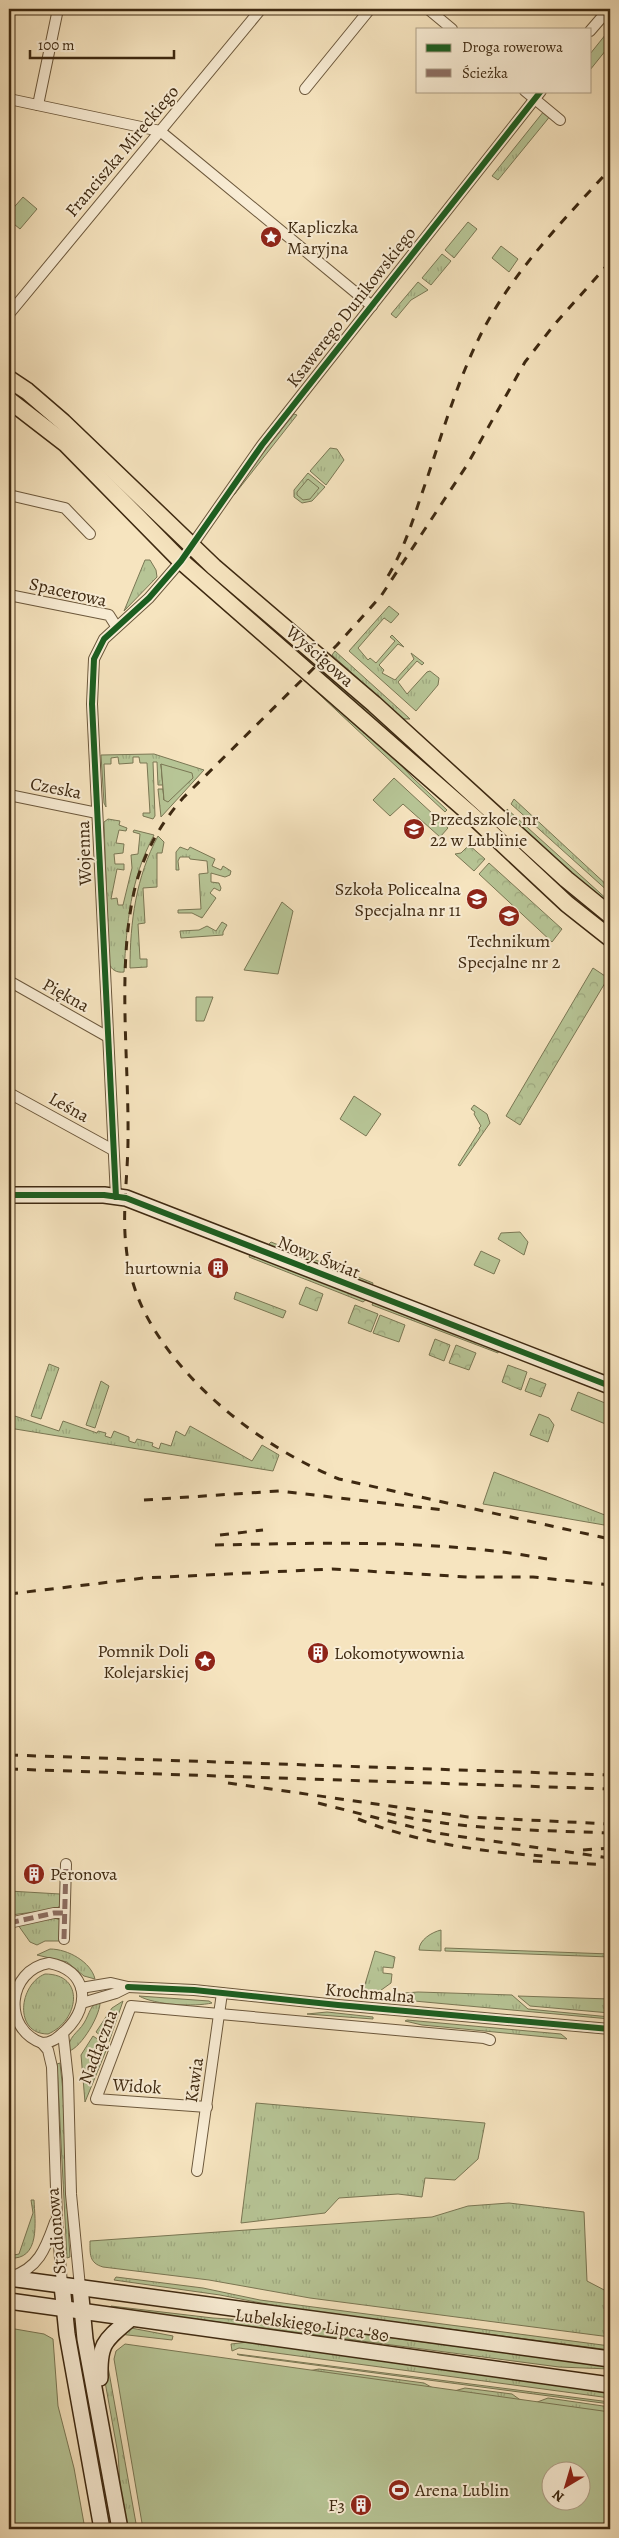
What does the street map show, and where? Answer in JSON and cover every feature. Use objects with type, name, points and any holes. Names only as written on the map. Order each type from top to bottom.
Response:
[{"type":"main road","name":"Wyścigowa","points":[[9,379],[27,391],[64,422],[192,546],[374,704],[566,879],[610,915]]},
{"type":"main road","name":"Wyścigowa","points":[[9,400],[66,444],[181,561],[476,820],[567,904],[610,938]]},
{"type":"street","points":[[38,105],[58,9]]},
{"type":"street","name":"Franciszka Mireckiego","points":[[9,314],[259,9]]},
{"type":"street","points":[[305,89],[370,9]]},
{"type":"street","points":[[592,29],[608,9]]},
{"type":"street","points":[[432,10],[451,28]]},
{"type":"street","points":[[538,95],[560,120]]},
{"type":"street","name":"Ksawerego Dunikowskiego","points":[[192,546],[262,445],[538,95]]},
{"type":"street","points":[[9,99],[160,131],[372,306]]},
{"type":"street","points":[[9,495],[65,508],[90,534]]},
{"type":"street","name":"Wojenna","points":[[116,1197],[92,678],[97,651],[104,639],[116,626],[150,598],[192,546]]},
{"type":"street","name":"Spacerowa","points":[[9,596],[109,615],[116,626]]},
{"type":"street","name":"Czeska","points":[[9,796],[97,813]]},
{"type":"street","name":"Piękna","points":[[9,981],[108,1036]]},
{"type":"street","name":"Leśna","points":[[9,1093],[113,1150]]},
{"type":"street","name":"Nowy Świat","points":[[9,1195],[116,1197],[157,1209],[610,1386]]},
{"type":"street","points":[[64,1939],[66,1864]]},
{"type":"street","points":[[9,1923],[54,1913],[64,1913]]},
{"type":"street","points":[[49,1963],[67,1969],[81,1988],[82,2003],[77,2019],[53,2041],[42,2043],[28,2036],[13,2020],[12,2000],[27,1972],[36,1966],[49,1963]]},
{"type":"street","name":"Krochmalna","points":[[81,1988],[111,1983],[128,1987],[222,1993],[610,2029]]},
{"type":"street","name":"Krochmalna","points":[[82,2003],[116,1993],[128,1987]]},
{"type":"street","name":"Kawia","points":[[196,2171],[207,2107],[222,1993]]},
{"type":"street","name":"Nadłączna","points":[[96,2099],[131,2006],[219,2014]]},
{"type":"street","points":[[219,2014],[490,2040]]},
{"type":"street","name":"Stadionowa","points":[[63,2033],[68,2079],[71,2194],[85,2340],[120,2529]]},
{"type":"street","name":"Stadionowa","points":[[42,2043],[48,2050],[52,2067],[57,2218],[64,2310],[102,2529]]},
{"type":"street","name":"Widok","points":[[96,2099],[207,2107]]},
{"type":"street","name":"Stadionowa","points":[[9,2278],[30,2268],[41,2257],[57,2218]]},
{"type":"street","name":"Lubelskiego Lipca '80","points":[[9,2278],[610,2359]]},
{"type":"street","name":"Lubelskiego Lipca '80","points":[[9,2301],[610,2385]]},
{"type":"street","name":"Stadionowa","points":[[102,2425],[99,2355],[106,2341],[130,2319]]},
{"type":"green space","points":[[610,29],[610,45],[592,68],[592,52]]},
{"type":"green space","points":[[544,111],[550,116],[547,120],[498,180],[492,176]]},
{"type":"green space","points":[[23,197],[37,209],[20,229],[9,220],[9,213]]},
{"type":"green space","points":[[468,222],[477,229],[454,258],[445,250]]},
{"type":"green space","points":[[501,246],[518,259],[509,272],[492,258]]},
{"type":"green space","points":[[442,254],[451,261],[431,285],[422,278]]},
{"type":"green space","points":[[418,282],[428,290],[411,300],[396,318],[391,314]]},
{"type":"green space","points":[[294,414],[297,415],[234,495],[258,459]]},
{"type":"green space","points":[[330,448],[337,449],[344,460],[326,485],[310,471]]},
{"type":"green space","points":[[308,473],[325,487],[312,501],[302,503],[294,497],[294,490]]},
{"type":"green space","points":[[308,479],[319,488],[310,499],[303,500],[297,495],[297,492]]},
{"type":"green space","points":[[145,560],[150,560],[156,570],[157,577],[124,611]]},
{"type":"green space","points":[[389,606],[399,614],[391,623],[384,618],[358,648],[368,660],[370,658],[376,663],[395,641],[390,637],[392,635],[404,647],[398,644],[379,665],[384,670],[382,673],[395,680],[414,659],[411,653],[424,663],[422,665],[417,661],[398,682],[407,694],[427,672],[430,671],[439,678],[438,685],[416,711],[349,651]]},
{"type":"green space","points":[[335,651],[410,719],[403,719],[332,655]]},
{"type":"green space","points":[[322,665],[462,792],[460,795],[430,768],[391,739],[316,671]]},
{"type":"green space","points":[[308,678],[384,747],[447,810],[445,812],[305,681]]},
{"type":"green space","points":[[154,754],[204,770],[161,817],[158,789],[163,789],[164,800],[163,785],[158,785],[157,762],[153,762],[155,816],[153,819],[143,816],[143,813],[150,813],[147,763],[140,763],[139,757],[133,757],[133,763],[119,764],[118,757],[111,758],[111,764],[104,764],[106,807],[104,803],[101,755]]},
{"type":"green space","points":[[161,764],[192,773],[193,778],[168,802],[164,800]]},
{"type":"green space","points":[[394,778],[448,828],[440,837],[403,804],[390,816],[373,800]]},
{"type":"green space","points":[[514,799],[610,888],[610,893],[511,804]]},
{"type":"green space","points":[[507,809],[610,902],[610,908],[508,814]]},
{"type":"green space","points":[[108,819],[120,821],[119,825],[127,828],[126,831],[119,830],[116,843],[124,844],[123,853],[114,854],[115,864],[124,864],[124,870],[117,869],[111,899],[117,898],[118,905],[123,905],[132,868],[131,855],[138,854],[140,834],[133,832],[134,830],[154,835],[140,868],[131,902],[124,972],[111,968],[109,963],[104,822]]},
{"type":"green space","points":[[158,836],[164,842],[162,853],[157,853],[157,887],[143,888],[145,923],[138,924],[140,959],[147,959],[147,967],[130,968],[131,934],[139,884],[144,867]]},
{"type":"green space","points":[[469,845],[485,859],[474,871],[455,854],[461,853]]},
{"type":"green space","points":[[180,847],[188,850],[190,847],[215,859],[212,866],[221,870],[223,866],[231,871],[230,875],[225,877],[211,873],[211,882],[219,883],[221,888],[220,891],[214,888],[210,893],[216,898],[202,918],[192,913],[178,913],[178,910],[201,909],[199,874],[208,873],[207,861],[180,857],[178,861],[179,870],[176,870],[176,852]]},
{"type":"green space","points":[[489,863],[562,929],[552,942],[479,874]]},
{"type":"green space","points":[[282,902],[293,911],[278,974],[244,970]]},
{"type":"green space","points":[[222,922],[227,925],[223,935],[181,938],[180,931],[199,930],[207,926],[216,931]]},
{"type":"green space","points":[[593,968],[608,978],[520,1125],[506,1116]]},
{"type":"green space","points":[[196,997],[213,997],[204,1021],[196,1021]]},
{"type":"green space","points":[[354,1096],[381,1114],[366,1136],[340,1119]]},
{"type":"green space","points":[[474,1105],[487,1114],[490,1123],[460,1166],[458,1165],[481,1126],[474,1114],[475,1112],[471,1109]]},
{"type":"green space","points":[[520,1232],[528,1242],[524,1255],[498,1239],[501,1233]]},
{"type":"green space","points":[[271,1242],[373,1283],[372,1286],[268,1245]]},
{"type":"green space","points":[[481,1251],[500,1260],[494,1274],[474,1265]]},
{"type":"green space","points":[[250,1254],[368,1298],[363,1302],[249,1257]]},
{"type":"green space","points":[[306,1287],[323,1294],[317,1311],[299,1304]]},
{"type":"green space","points":[[236,1292],[286,1311],[283,1318],[234,1299]]},
{"type":"green space","points":[[374,1300],[499,1350],[498,1353],[372,1305]]},
{"type":"green space","points":[[355,1305],[378,1314],[371,1332],[348,1323]]},
{"type":"green space","points":[[380,1315],[405,1325],[399,1342],[373,1333]]},
{"type":"green space","points":[[435,1339],[450,1345],[444,1361],[429,1355]]},
{"type":"green space","points":[[456,1345],[476,1353],[469,1370],[449,1363]]},
{"type":"green space","points":[[49,1364],[59,1368],[41,1419],[31,1416]]},
{"type":"green space","points":[[508,1365],[527,1372],[521,1390],[502,1382]]},
{"type":"green space","points":[[530,1378],[546,1384],[541,1397],[525,1391]]},
{"type":"green space","points":[[101,1381],[109,1386],[95,1428],[86,1425]]},
{"type":"green space","points":[[578,1392],[610,1405],[608,1425],[571,1410]]},
{"type":"green space","points":[[9,1414],[59,1431],[63,1421],[97,1433],[98,1431],[106,1433],[105,1436],[111,1438],[114,1431],[129,1437],[129,1441],[135,1443],[137,1439],[153,1443],[152,1446],[159,1449],[161,1443],[171,1446],[176,1431],[185,1436],[190,1426],[252,1461],[262,1445],[279,1455],[273,1471],[9,1428]]},
{"type":"green space","points":[[539,1414],[549,1418],[554,1425],[548,1442],[530,1435]]},
{"type":"green space","points":[[494,1472],[610,1517],[610,1526],[483,1504]]},
{"type":"green space","points":[[9,1891],[60,1894],[60,1905],[57,1909],[11,1915],[9,1912]]},
{"type":"green space","points":[[52,1917],[60,1920],[59,1941],[45,1941],[37,1945],[30,1942],[18,1925]]},
{"type":"green space","points":[[441,1930],[441,1951],[419,1950],[421,1943],[427,1937]]},
{"type":"green space","points":[[445,1948],[610,1954],[610,1957],[445,1951]]},
{"type":"green space","points":[[50,1949],[64,1951],[84,1962],[93,1973],[95,1979],[84,1976],[67,1962],[37,1955]]},
{"type":"green space","points":[[375,1951],[395,1957],[393,1968],[383,1967],[383,1973],[392,1974],[391,1983],[377,1993],[363,1991]]},
{"type":"green space","points":[[45,1974],[58,1976],[67,1982],[72,1990],[74,1999],[66,2019],[58,2028],[48,2034],[37,2032],[29,2026],[25,2018],[24,2008],[25,1997],[30,1988],[36,1979]]},
{"type":"green space","points":[[405,1993],[512,1995],[528,2009],[610,2017],[610,2019],[414,2001],[407,1997]]},
{"type":"green space","points":[[139,1996],[209,2001],[212,2003],[195,2005],[175,2004]]},
{"type":"green space","points":[[518,1996],[610,1999],[610,2013],[530,2006]]},
{"type":"green space","points":[[100,2000],[98,2013],[90,2029],[79,2044],[69,2051],[71,2039],[84,2023],[92,2007]]},
{"type":"green space","points":[[123,2001],[109,2042],[96,2032],[112,2008]]},
{"type":"green space","points":[[327,2012],[373,2017],[373,2019],[307,2014]]},
{"type":"green space","points":[[405,2021],[561,2034],[567,2039],[422,2025]]},
{"type":"green space","points":[[93,2036],[108,2046],[85,2102],[81,2055]]},
{"type":"green space","points":[[60,2063],[63,2087],[70,2257],[67,2258],[57,2064]]},
{"type":"green space","points":[[256,2103],[485,2123],[478,2159],[455,2180],[425,2178],[422,2197],[398,2194],[339,2198],[325,2213],[241,2223]]},
{"type":"green space","points":[[31,2200],[34,2200],[35,2228],[31,2247],[27,2253],[19,2257],[9,2258],[9,2256],[19,2254],[33,2213]]},
{"type":"green space","points":[[509,2203],[584,2212],[587,2281],[610,2293],[610,2337],[310,2298],[209,2280],[103,2267],[95,2263],[90,2254],[90,2241],[432,2217],[468,2206]]},
{"type":"green space","points":[[116,2277],[203,2288],[260,2300],[610,2346],[610,2350],[287,2308],[220,2295],[114,2280]]},
{"type":"green space","points":[[111,2306],[213,2318],[260,2321],[610,2366],[610,2369],[559,2367],[111,2308]]},
{"type":"green space","points":[[9,2328],[44,2334],[53,2339],[58,2406],[74,2468],[85,2529],[9,2529]]},
{"type":"green space","points":[[131,2328],[173,2336],[172,2340],[119,2334]]},
{"type":"green space","points":[[248,2342],[571,2386],[610,2394],[610,2398],[239,2348],[232,2351],[231,2344]]},
{"type":"green space","points":[[125,2344],[610,2412],[610,2529],[143,2529],[114,2359],[116,2351]]},
{"type":"green space","points":[[237,2354],[610,2402],[610,2404],[239,2355]]},
{"type":"green space","points":[[107,2361],[137,2529],[126,2529],[121,2500],[118,2454],[102,2365]]},
{"type":"green space","points":[[319,2369],[424,2383],[440,2392],[297,2373]]},
{"type":"green space","points":[[465,2388],[512,2394],[526,2404],[447,2393]]},
{"type":"green space","points":[[548,2398],[610,2407],[610,2417],[532,2404]]},
{"type":"railway","points":[[388,576],[407,537],[455,394],[480,336],[507,290],[539,248],[610,169]]},
{"type":"railway","points":[[610,262],[554,325],[525,362],[467,465],[381,596],[337,645],[183,798],[166,819],[152,842],[137,879],[129,921],[125,983],[128,1109],[125,1219],[127,1254],[137,1296],[144,1311],[160,1338],[179,1364],[202,1389],[254,1432],[310,1466],[339,1479],[610,1539]]},
{"type":"railway","points":[[144,1500],[279,1491],[444,1510]]},
{"type":"railway","points":[[220,1535],[263,1530]]},
{"type":"railway","points":[[215,1545],[340,1543],[423,1545],[465,1548],[547,1559]]},
{"type":"railway","points":[[9,1594],[144,1578],[332,1569],[468,1577],[533,1577],[610,1585]]},
{"type":"railway","points":[[9,1755],[610,1775]]},
{"type":"railway","points":[[9,1769],[610,1789]]},
{"type":"railway","points":[[228,1783],[468,1817],[610,1824]]},
{"type":"railway","points":[[318,1803],[436,1833],[610,1858]]},
{"type":"railway","points":[[387,1813],[414,1819],[470,1826],[610,1833]]},
{"type":"railway","points":[[358,1819],[403,1834],[449,1845],[543,1856]]},
{"type":"railway","points":[[583,1850],[610,1848]]},
{"type":"railway","points":[[533,1861],[610,1865]]},
{"type":"marked path","points":[[64,1939],[66,1864]]},
{"type":"marked path","points":[[9,1923],[54,1913],[64,1913]]},
{"type":"cycle path","points":[[116,1197],[92,704],[94,659],[104,639],[149,598],[181,561],[262,445],[540,92]]},
{"type":"cycle path","points":[[9,1195],[104,1195],[126,1198],[610,1386]]},
{"type":"cycle path","points":[[128,1987],[194,1990],[610,2029]]},
{"type":"place","name":"Kapliczka Maryjna","points":[[271,237]]},
{"type":"place","name":"Przedszkole nr 22 w Lublinie","points":[[414,829]]},
{"type":"place","name":"Szkoła Policealna Specjalna nr 11","points":[[477,899]]},
{"type":"place","name":"Technikum Specjalne nr 2","points":[[509,916]]},
{"type":"place","name":"hurtownia","points":[[218,1268]]},
{"type":"place","name":"Lokomotywownia","points":[[318,1653]]},
{"type":"place","name":"Pomnik Doli Kolejarskiej","points":[[205,1661]]},
{"type":"place","name":"Peronova","points":[[34,1874]]},
{"type":"place","name":"Arena Lublin","points":[[399,2490]]},
{"type":"place","name":"F3","points":[[361,2505]]}]
